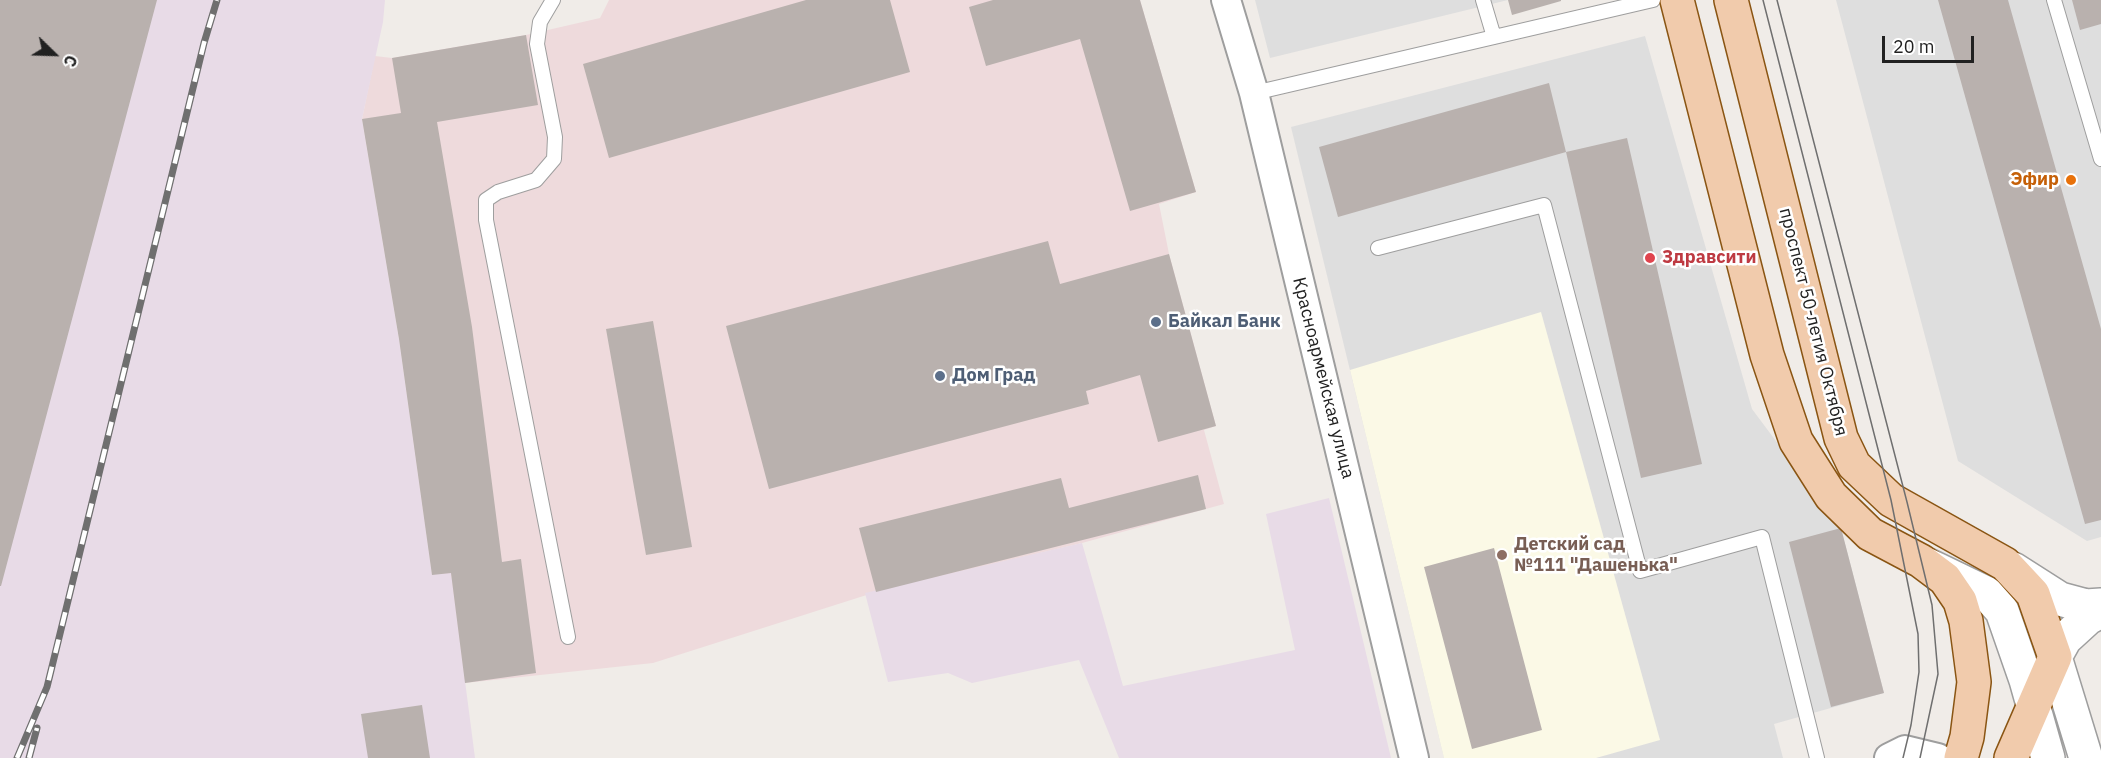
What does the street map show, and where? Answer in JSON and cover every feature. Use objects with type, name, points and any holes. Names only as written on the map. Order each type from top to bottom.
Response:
[{"type":"main road","points":[[1677,0],[1767,355],[1796,441],[1832,496],[1870,534],[1921,561],[1945,579],[1960,601],[1966,621],[1974,682],[1967,737],[1960,758]]},
{"type":"main road","name":"проспект 50-летия Октября","points":[[1731,0],[1845,447],[1854,465],[1891,500],[2005,564],[2033,594],[2055,657]]},
{"type":"main road","points":[[2011,758],[2055,657]]},
{"type":"street","name":"Красноармейская улица","points":[[1226,0],[1254,93],[1414,758]]},
{"type":"street","points":[[1921,561],[1986,593],[2002,611],[2026,680],[2048,758]]},
{"type":"street","points":[[2005,564],[2060,599],[2086,606],[2101,605]]},
{"type":"street","points":[[2086,758],[2055,657],[2065,639],[2088,618],[2101,611]]},
{"type":"street","points":[[1889,758],[1905,750],[1938,758]]},
{"type":"lane","points":[[553,0],[540,22],[537,44],[555,137],[554,159],[536,180],[498,192],[486,200],[486,220],[568,637]]},
{"type":"lane","points":[[1483,0],[1494,37]]},
{"type":"lane","points":[[1254,93],[1653,0]]},
{"type":"lane","points":[[2054,0],[2101,159]]},
{"type":"lane","points":[[1378,248],[1544,205],[1640,571],[1762,537],[1817,758]]},
{"type":"shaded area","points":[[0,0],[385,0],[383,22],[362,119],[399,339],[432,574],[451,573],[475,758],[0,758]]},
{"type":"shaded area","points":[[609,0],[1140,0],[1196,192],[1159,204],[1169,254],[1216,426],[1204,430],[1224,504],[1082,543],[876,592],[653,663],[465,683],[432,575],[399,339],[362,119],[375,56],[392,58],[526,35],[600,18]]},
{"type":"shaded area","points":[[1255,0],[1508,0],[1270,58]]},
{"type":"shaded area","points":[[1836,0],[2101,0],[2101,537],[2087,541],[1958,461]]},
{"type":"shaded area","points":[[1645,36],[1752,409],[1841,528],[1884,693],[1774,724],[1783,758],[1444,758],[1291,127]]},
{"type":"shaded area","name":"Детский сад №111 \"Дашенька\"","points":[[1541,312],[1660,740],[1596,758],[1444,758],[1350,370]]},
{"type":"shaded area","points":[[1329,498],[1391,758],[1119,758],[1079,660],[972,683],[948,673],[888,682],[865,593],[1082,543],[1123,686],[1295,650],[1266,514]]},
{"type":"building","points":[[0,0],[157,0],[1,586],[0,586]]},
{"type":"building","points":[[806,0],[890,0],[910,72],[609,158],[583,64]]},
{"type":"building","points":[[993,0],[1140,0],[1196,192],[1130,211],[1080,39],[986,66],[969,7]]},
{"type":"building","points":[[1508,0],[1561,0],[1561,1],[1512,15]]},
{"type":"building","points":[[1938,0],[2008,0],[2101,329],[2101,520],[2085,524]]},
{"type":"building","points":[[2072,0],[2101,0],[2101,24],[2080,30]]},
{"type":"building","points":[[526,35],[538,105],[437,122],[472,327],[502,562],[521,559],[536,673],[465,683],[451,573],[432,575],[399,339],[362,119],[401,113],[392,58]]},
{"type":"building","points":[[1549,83],[1566,152],[1338,217],[1319,147]]},
{"type":"building","points":[[1627,138],[1702,464],[1641,478],[1566,152]]},
{"type":"building","points":[[1048,241],[1060,284],[1169,254],[1216,426],[1158,442],[1140,375],[1086,391],[1089,404],[769,489],[726,326]]},
{"type":"building","points":[[653,321],[692,547],[646,555],[606,329]]},
{"type":"building","points":[[1198,475],[1206,509],[876,592],[859,528],[1061,478],[1069,508]]},
{"type":"building","points":[[1841,528],[1884,693],[1831,707],[1789,542]]},
{"type":"building","points":[[1494,548],[1542,730],[1472,749],[1424,567]]},
{"type":"building","points":[[422,705],[430,758],[368,758],[361,714]]},
{"type":"tram line","points":[[1763,0],[1891,500],[1918,634],[1919,672],[1911,725],[1903,758]]},
{"type":"tram line","points":[[1777,0],[1932,605],[1938,674],[1920,758]]},
{"type":"railway","points":[[17,758],[47,687],[204,43],[217,0]]},
{"type":"railway","points":[[29,758],[37,728]]},
{"type":"place","name":"Эфир","points":[[2071,180]]},
{"type":"place","name":"Здравсити","points":[[1650,258]]},
{"type":"place","name":"Байкал Банк","points":[[1156,322]]},
{"type":"place","name":"Дом Град","points":[[940,376]]},
{"type":"place","name":"Детский сад №111 \"Дашенька\"","points":[[1502,555]]}]
